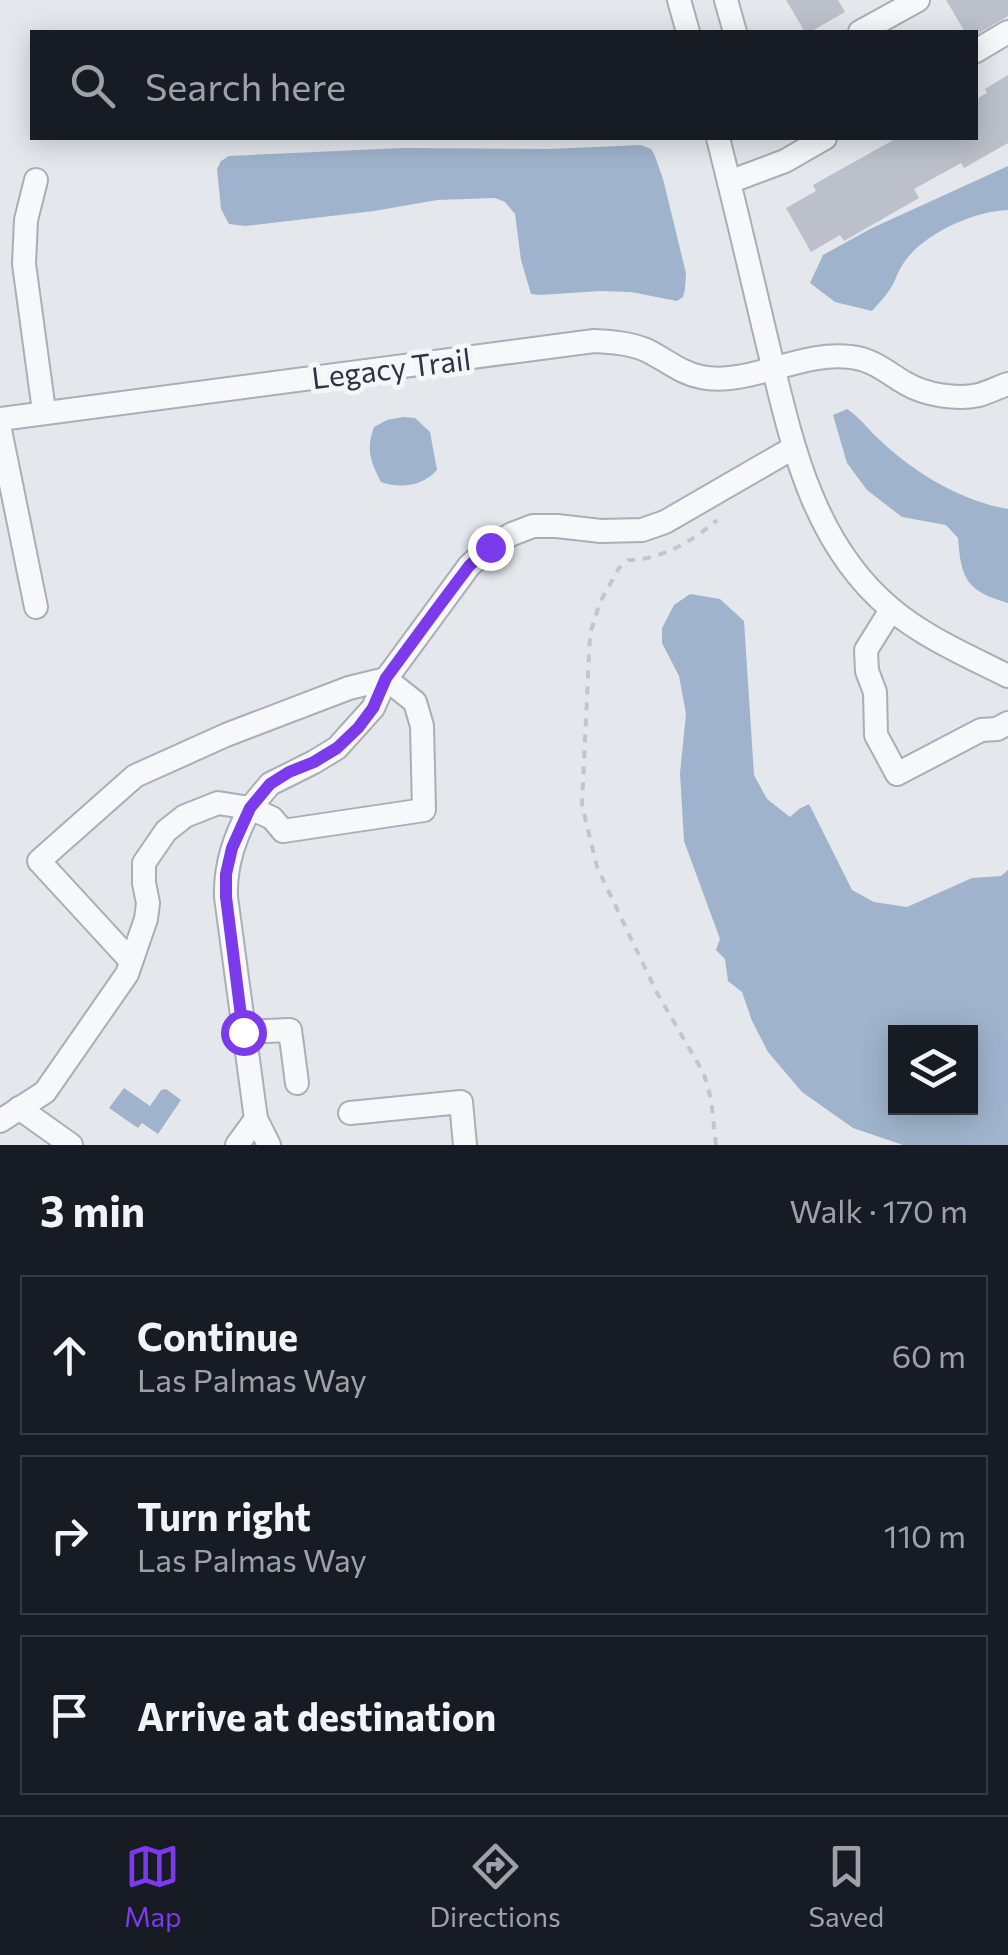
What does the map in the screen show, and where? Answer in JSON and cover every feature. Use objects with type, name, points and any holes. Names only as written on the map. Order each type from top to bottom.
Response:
[{"type":"street","points":[[679,0],[687,30]]},
{"type":"street","points":[[726,0],[734,30]]},
{"type":"street","points":[[864,30],[918,0]]},
{"type":"street","points":[[978,49],[1008,32]]},
{"type":"street","points":[[718,140],[793,448],[828,534],[849,566],[891,610],[1008,676]]},
{"type":"street","points":[[729,182],[785,161],[822,140]]},
{"type":"street","points":[[36,180],[26,220],[24,264],[44,412]]},
{"type":"street","name":"Legacy Trail","points":[[0,419],[594,341],[645,350],[684,372],[704,378],[728,378],[832,355],[856,357],[881,367],[909,386],[954,397],[978,396],[1008,384]]},
{"type":"street","points":[[0,430],[36,607]]},
{"type":"street","points":[[269,1145],[256,1119],[226,897],[232,848],[250,808],[270,784],[337,748],[373,708],[386,678],[469,566],[490,547],[533,526],[642,530],[665,522],[793,448]]},
{"type":"street","points":[[891,610],[866,650],[867,671],[875,692],[876,735],[897,774],[981,730],[997,729],[1008,723]]},
{"type":"street","points":[[10,1115],[45,1092],[127,974],[146,919],[144,863],[166,831],[185,816],[218,803],[250,808],[272,818],[283,832],[424,810],[422,726],[414,702],[386,678]]},
{"type":"street","points":[[131,960],[40,861],[135,776],[226,735],[386,678]]},
{"type":"street","points":[[243,1032],[290,1030],[297,1083]]},
{"type":"street","points":[[350,1112],[461,1102],[465,1145]]},
{"type":"street","points":[[10,1115],[71,1145]]},
{"type":"street","points":[[237,1145],[256,1119]]},
{"type":"path","points":[[716,1145],[704,1074],[656,991],[597,867],[582,804],[590,634],[600,602],[619,568],[628,560],[642,560],[687,542],[725,512]]},
{"type":"water","points":[[641,145],[651,149],[655,156],[686,273],[683,297],[677,301],[631,292],[531,294],[521,260],[515,214],[505,202],[495,198],[437,200],[245,226],[229,224],[221,209],[217,169],[229,156],[403,148]]},
{"type":"water","points":[[1008,166],[1008,210],[965,220],[923,243],[903,264],[872,311],[835,302],[810,283],[823,255],[870,229]]},
{"type":"water","points":[[847,409],[895,454],[925,475],[974,500],[1008,509],[1008,603],[983,594],[969,582],[961,564],[958,538],[946,525],[902,517],[867,490],[847,463],[833,415]]},
{"type":"water","points":[[403,417],[415,418],[430,432],[437,470],[418,483],[381,482],[370,449],[374,427]]},
{"type":"water","points":[[690,594],[720,599],[744,621],[754,775],[767,799],[790,817],[809,804],[852,890],[874,902],[907,907],[972,878],[1001,876],[1008,870],[1008,1145],[903,1145],[853,1128],[802,1092],[768,1052],[742,992],[728,981],[725,959],[716,950],[720,939],[684,841],[680,773],[686,714],[679,676],[662,643],[662,628],[674,605]]},
{"type":"water","points":[[124,1088],[150,1106],[166,1089],[181,1100],[158,1134],[142,1123],[138,1128],[109,1108]]},
{"type":"building","points":[[786,0],[838,0],[845,12],[814,30],[804,30]]},
{"type":"building","points":[[946,0],[1008,0],[1008,16],[978,34],[978,30],[964,30]]},
{"type":"building","points":[[1008,75],[1008,143],[964,168],[961,163],[914,189],[919,198],[844,241],[840,235],[811,252],[786,208],[816,191],[813,185],[893,140],[978,140],[978,98],[987,93],[985,89]]},
{"type":"route","points":[[243,1032],[226,874],[232,848],[250,808],[270,784],[337,748],[358,728],[373,708],[386,678],[469,566],[490,547]]}]
